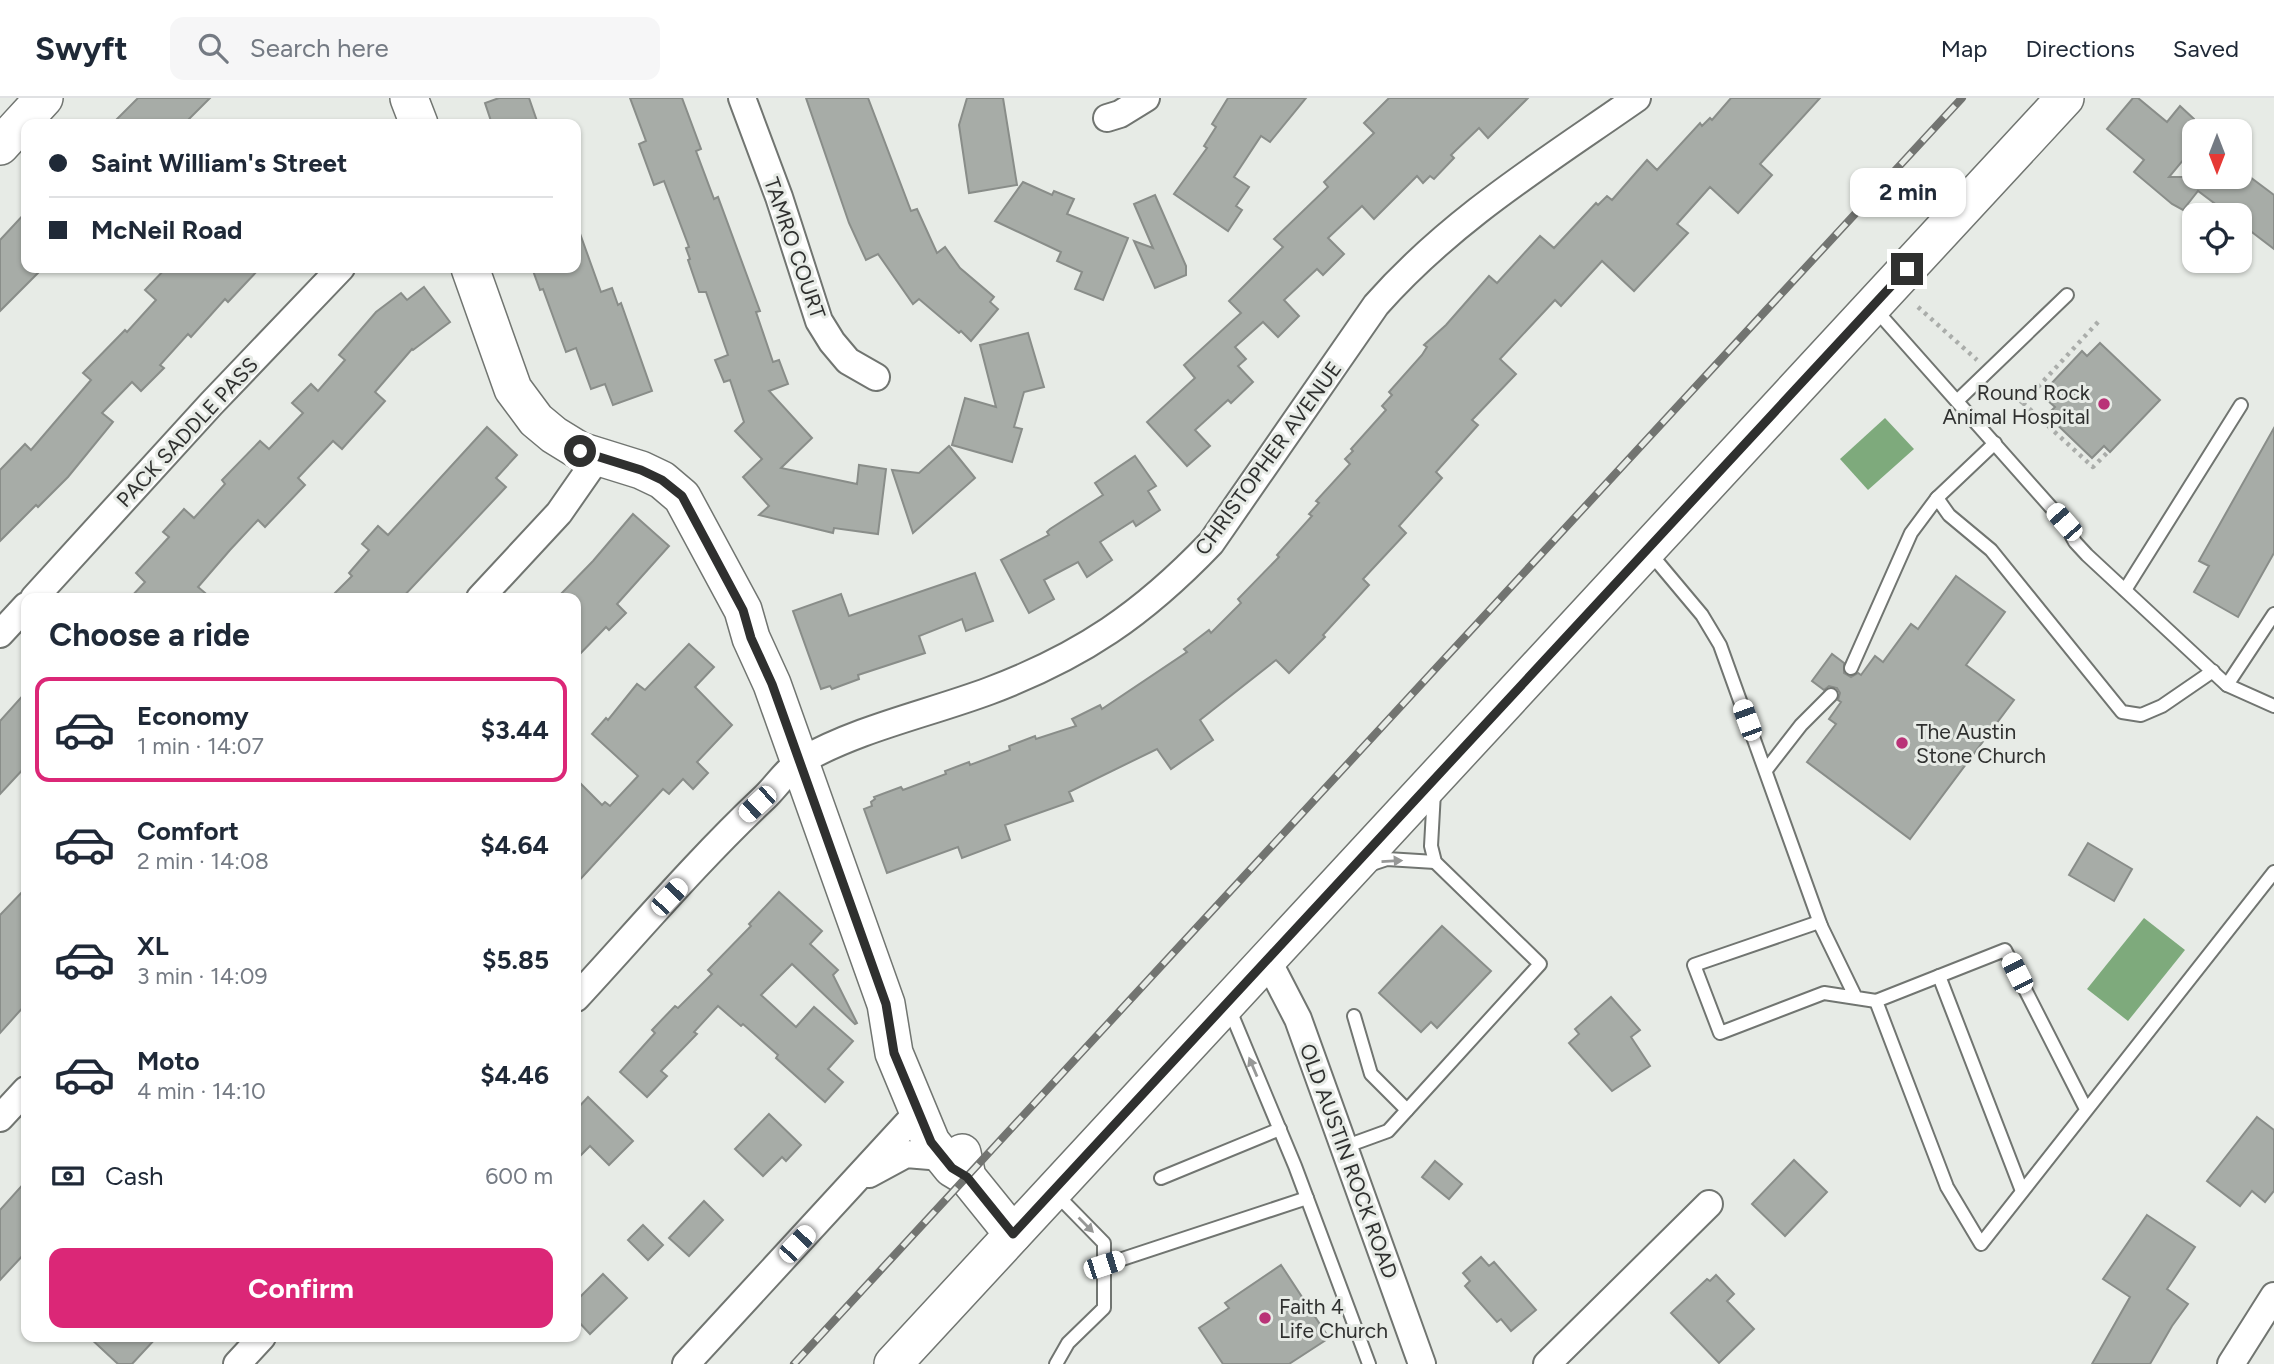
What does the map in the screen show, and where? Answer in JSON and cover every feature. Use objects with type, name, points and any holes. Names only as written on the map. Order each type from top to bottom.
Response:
[{"type":"main road","points":[[25,119],[44,98]]},
{"type":"main road","points":[[409,98],[417,119]]},
{"type":"main road","points":[[893,1364],[2065,98]]},
{"type":"main road","points":[[0,146],[21,123]]},
{"type":"main road","points":[[472,273],[513,389],[522,402],[554,435],[580,451],[651,475],[682,496],[743,610],[751,638],[772,684],[886,1004],[894,1053],[931,1142],[1013,1234]]},
{"type":"main road","points":[[886,1004],[921,1060],[952,1144],[964,1155],[955,1167]]},
{"type":"street","name":"TAMRO COURT","points":[[742,98],[779,197],[819,321],[848,361],[876,377]]},
{"type":"street","points":[[1107,118],[1128,110],[1146,98]]},
{"type":"street","name":"CHRISTOPHER AVENUE","points":[[581,993],[798,762],[852,738],[990,690],[1061,660],[1080,651],[1150,602],[1211,543],[1376,305],[1404,274],[1466,218],[1637,98]]},
{"type":"street","name":"PACK SADDLE PASS","points":[[39,593],[220,394],[336,273]]},
{"type":"street","points":[[485,593],[559,513],[598,457]]},
{"type":"street","points":[[0,635],[21,612]]},
{"type":"street","name":"OLD AUSTIN ROCK ROAD","points":[[1268,961],[1298,1018],[1422,1364]]},
{"type":"street","points":[[0,1118],[21,1095]]},
{"type":"street","points":[[686,1364],[918,1112]]},
{"type":"street","points":[[852,1183],[906,1154],[955,1167]]},
{"type":"street","points":[[1547,1364],[1709,1204]]},
{"type":"street","points":[[2231,1364],[2274,1296]]},
{"type":"street","points":[[237,1364],[257,1342]]},
{"type":"lane","points":[[1958,401],[2067,295]]},
{"type":"lane","points":[[1872,307],[2064,522],[2075,542],[2227,685],[2274,706]]},
{"type":"lane","points":[[2125,590],[2241,405]]},
{"type":"lane","points":[[1851,668],[1911,533],[1937,498],[1995,443]]},
{"type":"lane","points":[[1937,498],[1950,516],[1991,550],[2122,712],[2141,715],[2162,705],[2213,671]]},
{"type":"lane","points":[[1648,550],[1702,615],[1720,645],[1821,926],[1856,998]]},
{"type":"lane","points":[[2227,685],[2274,614]]},
{"type":"lane","points":[[1766,770],[1801,725],[1831,695]]},
{"type":"lane","points":[[1344,1147],[1388,1131],[1541,964],[1435,862],[1431,846],[1434,780]]},
{"type":"lane","points":[[1352,870],[1387,859],[1435,862]]},
{"type":"lane","points":[[1877,1001],[1947,1188],[1981,1244],[2274,872]]},
{"type":"lane","points":[[1821,926],[1819,922],[1694,965],[1720,1033],[1824,993],[1877,1001],[2005,950],[2086,1109]]},
{"type":"lane","points":[[1939,976],[2022,1191]]},
{"type":"lane","points":[[1227,1005],[1280,1129],[1369,1364]]},
{"type":"lane","points":[[1354,1016],[1371,1074],[1407,1110]]},
{"type":"lane","points":[[1161,1178],[1280,1129]]},
{"type":"lane","points":[[1053,1192],[1104,1243],[1104,1308],[1068,1343],[1056,1364]]},
{"type":"lane","points":[[1104,1265],[1307,1198]]},
{"type":"path","points":[[1918,307],[1980,363]]},
{"type":"path","points":[[2023,403],[2099,321]]},
{"type":"path","points":[[2007,390],[2093,467],[2109,451]]},
{"type":"shaded area","points":[[1885,418],[1914,449],[1868,490],[1840,459]]},
{"type":"shaded area","points":[[2144,918],[2185,950],[2128,1021],[2087,989]]},
{"type":"building","points":[[138,98],[210,98],[189,119],[117,119]]},
{"type":"building","points":[[499,98],[529,98],[536,119],[490,119],[485,103]]},
{"type":"building","points":[[630,98],[682,98],[701,149],[696,151],[714,199],[718,197],[760,311],[756,312],[773,362],[779,360],[788,384],[769,391],[812,438],[781,468],[857,484],[859,465],[886,469],[878,534],[834,528],[833,533],[759,515],[769,506],[743,477],[762,459],[735,431],[744,422],[730,380],[724,382],[715,360],[728,355],[706,292],[699,292],[688,260],[690,259],[686,248],[689,247],[664,181],[654,185],[639,144],[646,141]]},
{"type":"building","points":[[806,98],[868,98],[911,211],[917,209],[937,253],[945,247],[960,268],[994,297],[990,302],[998,309],[971,341],[919,299],[913,304],[878,254],[866,260],[849,223]]},
{"type":"building","points":[[967,98],[1003,98],[1017,185],[969,193],[959,125]]},
{"type":"building","points":[[1228,98],[1306,98],[1270,142],[1261,136],[1234,177],[1249,187],[1236,206],[1242,210],[1228,231],[1174,194],[1207,148],[1204,146],[1216,127],[1212,124]]},
{"type":"building","points":[[1389,98],[1528,98],[1488,138],[1479,128],[1451,155],[1454,158],[1434,179],[1430,176],[1423,183],[1417,176],[1374,219],[1362,206],[1328,238],[1344,254],[1323,275],[1317,269],[1284,300],[1299,316],[1278,337],[1263,322],[1235,347],[1246,359],[1238,366],[1253,382],[1231,403],[1228,400],[1195,430],[1210,446],[1187,466],[1147,422],[1195,378],[1184,365],[1241,313],[1229,301],[1283,247],[1274,239],[1328,187],[1324,182],[1374,133],[1364,123]]},
{"type":"building","points":[[1731,98],[1820,98],[1760,164],[1772,175],[1738,213],[1710,187],[1677,224],[1688,233],[1634,291],[1602,261],[1561,306],[1555,300],[1500,359],[1516,374],[1472,420],[1478,425],[1436,472],[1442,478],[1399,526],[1406,533],[1363,579],[1369,585],[1323,635],[1325,637],[1289,673],[1276,660],[1200,720],[1213,740],[1171,769],[1157,749],[1069,792],[1073,801],[1005,825],[1010,840],[962,858],[958,847],[887,873],[864,809],[872,806],[874,797],[901,787],[903,790],[969,762],[970,765],[1010,750],[1009,746],[1035,736],[1036,739],[1076,726],[1072,719],[1100,705],[1102,709],[1187,652],[1184,649],[1209,630],[1211,633],[1241,603],[1238,599],[1279,557],[1277,555],[1312,516],[1309,514],[1319,503],[1316,501],[1350,464],[1345,459],[1353,451],[1351,449],[1386,410],[1382,406],[1392,395],[1389,392],[1422,355],[1427,347],[1424,345],[1446,325],[1489,276],[1497,283],[1540,236],[1554,248],[1596,203],[1598,205],[1607,196],[1612,200],[1647,160],[1657,170],[1700,123],[1702,126],[1710,118],[1712,120]]},
{"type":"building","points":[[2133,98],[2138,98],[2167,122],[2180,106],[2194,119],[2182,119],[2182,161],[2169,177],[2182,177],[2182,189],[2252,189],[2252,178],[2274,195],[2274,249],[2252,232],[2252,203],[2214,203],[2198,191],[2189,203],[2182,203],[2182,209],[2134,172],[2144,160],[2107,129]]},
{"type":"building","points":[[1023,182],[1052,195],[1054,191],[1074,199],[1067,214],[1128,238],[1103,300],[1075,289],[1082,272],[1057,261],[1061,252],[995,221]]},
{"type":"building","points":[[1155,195],[1186,266],[1186,275],[1155,288],[1134,241],[1153,248],[1134,204]]},
{"type":"building","points":[[21,217],[21,273],[38,273],[0,311],[0,240]]},
{"type":"building","points":[[581,236],[601,292],[612,288],[618,305],[621,303],[652,391],[613,405],[605,384],[591,389],[576,348],[566,352],[543,289],[540,290],[534,273],[581,273]]},
{"type":"building","points":[[161,273],[255,273],[228,302],[225,299],[191,337],[188,334],[160,365],[164,368],[141,391],[132,382],[102,413],[113,422],[68,477],[0,541],[0,470],[25,444],[31,450],[91,380],[83,373],[125,330],[127,332],[156,300],[145,290]]},
{"type":"building","points":[[424,287],[450,322],[412,349],[375,392],[385,401],[342,449],[333,441],[298,478],[305,485],[265,527],[258,520],[198,587],[205,593],[135,593],[145,582],[136,573],[169,537],[163,532],[184,509],[194,518],[225,484],[222,480],[260,441],[269,449],[303,413],[292,403],[311,384],[318,391],[345,360],[339,355],[376,312],[401,293],[407,300]]},
{"type":"building","points":[[1028,333],[1044,387],[1024,392],[1014,427],[1022,429],[1012,462],[952,445],[965,398],[996,407],[980,345]]},
{"type":"building","name":"Round Rock Animal Hospital","points":[[2100,343],[2160,400],[2110,452],[2104,446],[2092,458],[2047,415],[2055,407],[2047,400],[2054,393],[2048,387],[2082,351],[2087,356]]},
{"type":"building","points":[[487,427],[517,455],[496,478],[506,487],[407,593],[335,593],[352,576],[349,573],[369,550],[362,544],[378,526],[388,535]]},
{"type":"building","points":[[2274,428],[2274,553],[2238,617],[2194,592],[2209,566],[2199,561]]},
{"type":"building","points":[[949,446],[975,478],[913,533],[892,470],[919,473]]},
{"type":"building","points":[[1135,456],[1156,486],[1148,491],[1160,510],[1136,526],[1133,521],[1100,542],[1112,560],[1087,577],[1078,562],[1044,580],[1054,599],[1029,613],[1001,560],[1049,535],[1047,532],[1050,529],[1103,495],[1095,483]]},
{"type":"building","points":[[633,514],[669,546],[617,604],[626,613],[609,630],[606,627],[581,653],[581,593],[562,593]]},
{"type":"building","points":[[975,573],[993,621],[966,631],[962,619],[919,636],[925,653],[858,675],[859,679],[832,689],[830,686],[821,689],[793,611],[841,594],[849,616]]},
{"type":"building","name":"The Austin Stone Church","points":[[1956,576],[2005,612],[1966,665],[2014,700],[1910,839],[1807,762],[1836,724],[1829,719],[1841,702],[1838,700],[1840,693],[1837,688],[1829,686],[1824,690],[1812,681],[1832,654],[1844,663],[1844,673],[1851,677],[1858,673],[1861,675],[1875,656],[1883,662],[1911,624],[1918,629]]},
{"type":"building","points":[[689,644],[714,667],[695,687],[732,725],[697,762],[708,773],[693,789],[683,779],[669,794],[663,789],[581,879],[581,784],[602,805],[605,802],[610,806],[638,776],[592,734],[606,718],[608,720],[637,684],[645,690]]},
{"type":"building","points":[[21,698],[21,771],[0,794],[0,721]]},
{"type":"building","points":[[2088,843],[2132,869],[2114,901],[2069,875]]},
{"type":"building","points":[[779,892],[822,931],[810,944],[838,970],[833,975],[857,1023],[792,964],[761,995],[796,1027],[814,1007],[853,1041],[828,1069],[843,1082],[825,1102],[776,1058],[778,1055],[718,1006],[694,1032],[697,1034],[661,1071],[667,1076],[647,1097],[620,1072],[655,1033],[652,1030],[712,974],[708,970],[751,926],[749,924]]},
{"type":"building","points":[[21,893],[21,1010],[0,1033],[0,915]]},
{"type":"building","points":[[1442,926],[1491,971],[1437,1028],[1431,1022],[1421,1032],[1379,993]]},
{"type":"building","points":[[1611,997],[1640,1030],[1631,1037],[1650,1066],[1612,1091],[1569,1043],[1579,1034],[1575,1029]]},
{"type":"building","points":[[588,1097],[633,1141],[609,1165],[590,1146],[581,1155],[581,1105]]},
{"type":"building","points":[[769,1114],[801,1145],[786,1161],[782,1157],[763,1176],[735,1149]]},
{"type":"building","points":[[2257,1117],[2274,1130],[2274,1191],[2265,1202],[2252,1191],[2240,1206],[2207,1181]]},
{"type":"building","points":[[1794,1160],[1827,1192],[1785,1236],[1752,1204]]},
{"type":"building","points":[[1435,1161],[1462,1184],[1449,1199],[1422,1177]]},
{"type":"building","points":[[21,1187],[21,1257],[0,1280],[0,1210]]},
{"type":"building","points":[[704,1201],[723,1220],[689,1256],[669,1238]]},
{"type":"building","points":[[2147,1215],[2195,1247],[2167,1289],[2188,1304],[2150,1364],[2092,1364],[2130,1297],[2103,1279]]},
{"type":"building","points":[[643,1225],[663,1245],[648,1260],[628,1240]]},
{"type":"building","points":[[1481,1257],[1489,1266],[1494,1262],[1536,1310],[1511,1331],[1501,1319],[1497,1322],[1465,1286],[1470,1281],[1463,1273]]},
{"type":"building","name":"Faith 4 Life Church","points":[[1281,1265],[1329,1338],[1289,1364],[1223,1364],[1199,1328],[1229,1308],[1225,1303]]},
{"type":"building","points":[[603,1274],[627,1298],[590,1334],[581,1324],[581,1296]]},
{"type":"building","points":[[1716,1275],[1734,1294],[1727,1301],[1754,1329],[1719,1363],[1671,1313],[1707,1279],[1710,1281]]},
{"type":"building","points":[[94,1342],[152,1342],[132,1364],[118,1364]]},
{"type":"railway","points":[[794,1364],[1962,98]]},
{"type":"place","name":"Round Rock Animal Hospital","points":[[2104,404]]},
{"type":"place","name":"The Austin Stone Church","points":[[1902,743]]},
{"type":"place","name":"Faith 4 Life Church","points":[[1265,1318]]},
{"type":"route","points":[[580,451],[641,470],[662,480],[682,496],[720,564],[743,610],[751,638],[772,684],[886,1004],[894,1053],[922,1123],[942,1157],[952,1168],[967,1177],[1013,1234],[1907,269]]}]
